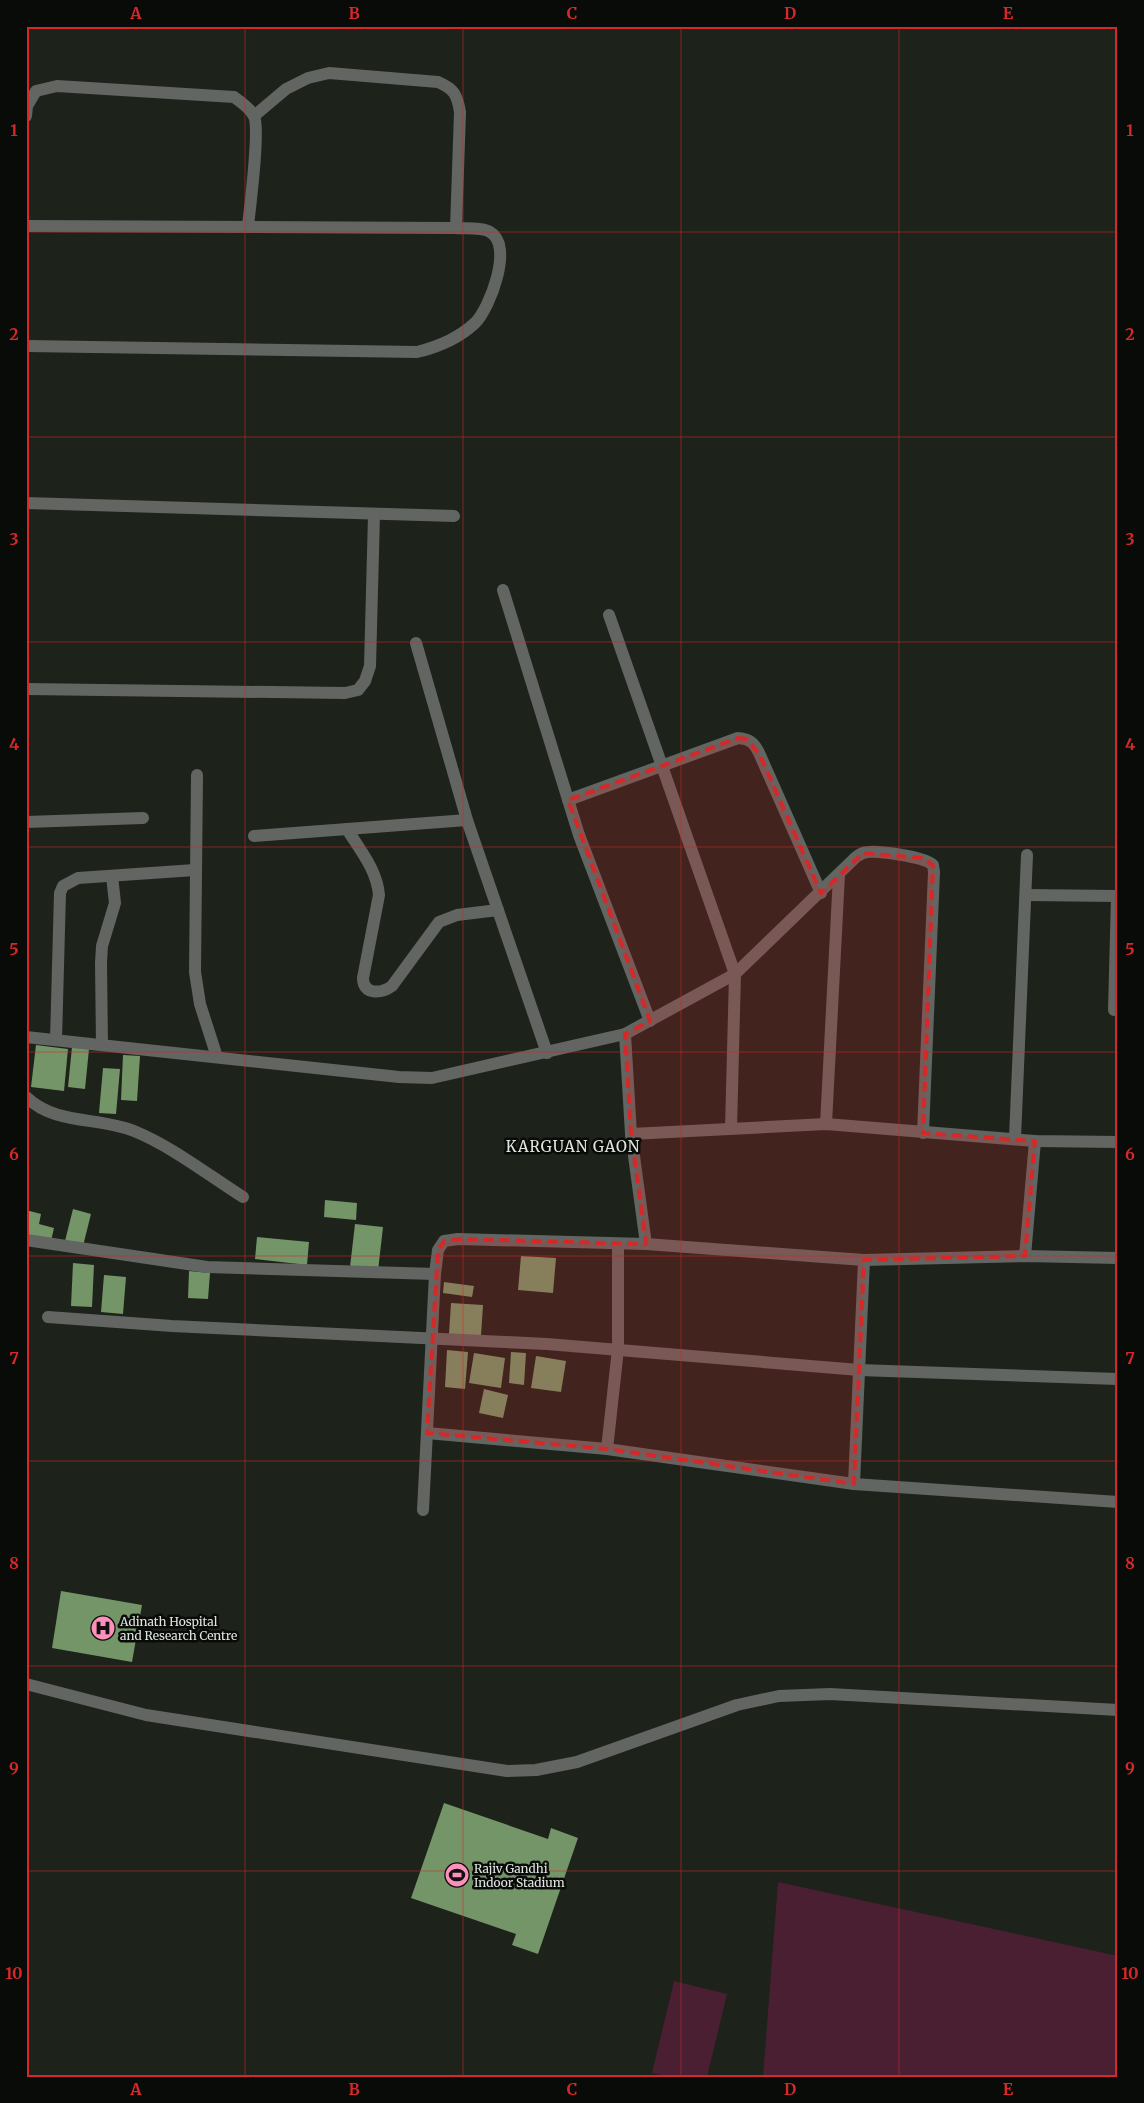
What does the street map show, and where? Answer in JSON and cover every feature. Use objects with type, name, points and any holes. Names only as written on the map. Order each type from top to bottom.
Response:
[{"type":"street","points":[[254,116],[286,89],[308,78],[329,73],[438,82],[449,87],[458,98],[460,112],[456,228]]},
{"type":"street","points":[[26,116],[27,106],[36,92],[57,86],[234,97],[246,105],[254,116],[256,132],[248,226]]},
{"type":"street","points":[[26,226],[456,228],[489,231],[500,244],[500,257],[494,286],[488,303],[475,322],[449,341],[417,352],[26,346]]},
{"type":"street","points":[[26,503],[454,516]]},
{"type":"street","points":[[26,689],[345,693],[358,690],[365,681],[370,666],[374,515]]},
{"type":"street","points":[[503,590],[579,835],[650,1021]]},
{"type":"street","points":[[609,615],[735,974],[731,1129]]},
{"type":"street","points":[[416,643],[467,820],[546,1053]]},
{"type":"street","points":[[568,800],[738,738],[747,739],[756,746],[820,893]]},
{"type":"street","points":[[197,775],[194,972],[200,1004],[217,1057]]},
{"type":"street","points":[[26,822],[143,818]]},
{"type":"street","points":[[254,836],[467,820]]},
{"type":"street","points":[[347,829],[372,868],[378,885],[379,895],[363,984],[367,989],[376,992],[385,991],[392,986],[439,922],[457,915],[498,910]]},
{"type":"street","points":[[26,1037],[399,1077],[432,1078],[625,1034],[735,974],[863,853],[872,852],[922,858],[933,865],[923,1132]]},
{"type":"street","points":[[1014,1138],[1027,856]]},
{"type":"street","points":[[56,1040],[60,893],[63,886],[78,878],[195,870]]},
{"type":"street","points":[[826,1124],[839,875]]},
{"type":"street","points":[[102,1045],[102,946],[115,903],[112,876]]},
{"type":"street","points":[[1026,895],[1117,896],[1114,1010]]},
{"type":"street","points":[[625,1034],[631,1134],[646,1244]]},
{"type":"street","points":[[26,1096],[36,1106],[46,1112],[132,1130],[152,1139],[243,1197]]},
{"type":"street","points":[[631,1134],[826,1124],[1035,1141],[1118,1142]]},
{"type":"street","points":[[1025,1256],[1035,1141]]},
{"type":"street","points":[[423,1510],[430,1337],[438,1250],[444,1241],[458,1239],[646,1244],[864,1260],[1025,1256],[1118,1258]]},
{"type":"street","points":[[26,1240],[207,1266],[435,1274]]},
{"type":"street","points":[[607,1449],[618,1349],[618,1244]]},
{"type":"street","points":[[854,1484],[864,1260]]},
{"type":"street","points":[[48,1317],[172,1326],[430,1337],[618,1349],[859,1370],[1118,1379]]},
{"type":"street","points":[[427,1433],[607,1449],[854,1484],[1118,1502]]},
{"type":"street","points":[[26,1684],[146,1715],[507,1771],[536,1770],[577,1762],[737,1705],[779,1696],[830,1694],[1118,1710]]},
{"type":"highlighted area","points":[[738,738],[747,739],[760,755],[821,893],[863,853],[922,858],[933,865],[923,1133],[1035,1141],[1025,1256],[864,1260],[854,1484],[607,1449],[427,1433],[438,1250],[444,1241],[458,1239],[646,1244],[631,1134],[625,1034],[650,1021],[568,800]]},
{"type":"shaded area","points":[[778,1882],[1118,1956],[1118,2077],[763,2077]]},
{"type":"shaded area","points":[[674,1981],[727,1994],[707,2077],[669,2077],[652,2073]]},
{"type":"building","points":[[36,1045],[68,1049],[64,1091],[31,1087]]},
{"type":"building","points":[[72,1047],[89,1049],[85,1089],[68,1087]]},
{"type":"building","points":[[123,1055],[140,1056],[137,1101],[121,1100]]},
{"type":"building","points":[[103,1068],[120,1069],[116,1114],[99,1113]]},
{"type":"building","points":[[325,1200],[357,1203],[356,1220],[324,1217]]},
{"type":"building","points":[[73,1209],[91,1214],[83,1246],[65,1241]]},
{"type":"building","points":[[26,1210],[41,1214],[39,1224],[54,1228],[51,1241],[26,1235]]},
{"type":"building","points":[[355,1224],[383,1227],[378,1271],[350,1267]]},
{"type":"building","points":[[257,1237],[309,1242],[307,1265],[255,1259]]},
{"type":"building","points":[[521,1256],[556,1258],[553,1293],[518,1290]]},
{"type":"building","points":[[73,1263],[94,1265],[92,1307],[71,1306]]},
{"type":"building","points":[[189,1271],[210,1273],[208,1299],[188,1298]]},
{"type":"building","points":[[104,1275],[126,1277],[123,1314],[101,1312]]},
{"type":"building","points":[[444,1282],[474,1286],[472,1297],[443,1293]]},
{"type":"building","points":[[451,1303],[483,1305],[481,1336],[449,1334]]},
{"type":"building","points":[[447,1350],[468,1352],[465,1389],[445,1387]]},
{"type":"building","points":[[511,1352],[526,1353],[524,1385],[509,1383]]},
{"type":"building","points":[[474,1353],[505,1358],[501,1388],[469,1383]]},
{"type":"building","points":[[536,1356],[566,1361],[561,1392],[531,1388]]},
{"type":"building","points":[[484,1389],[508,1395],[503,1418],[479,1413]]},
{"type":"building","points":[[61,1591],[142,1605],[132,1662],[52,1648]]},
{"type":"building","points":[[444,1803],[548,1839],[551,1828],[578,1838],[538,1954],[512,1945],[516,1934],[411,1898]]},
{"type":"place","name":"Adinath Hospital and Research Centre","points":[[103,1628]]},
{"type":"place","name":"Rajiv Gandhi Indoor Stadium","points":[[457,1875]]},
{"type":"district","name":"KARGUAN GAON","points":[[573,1146]]}]
